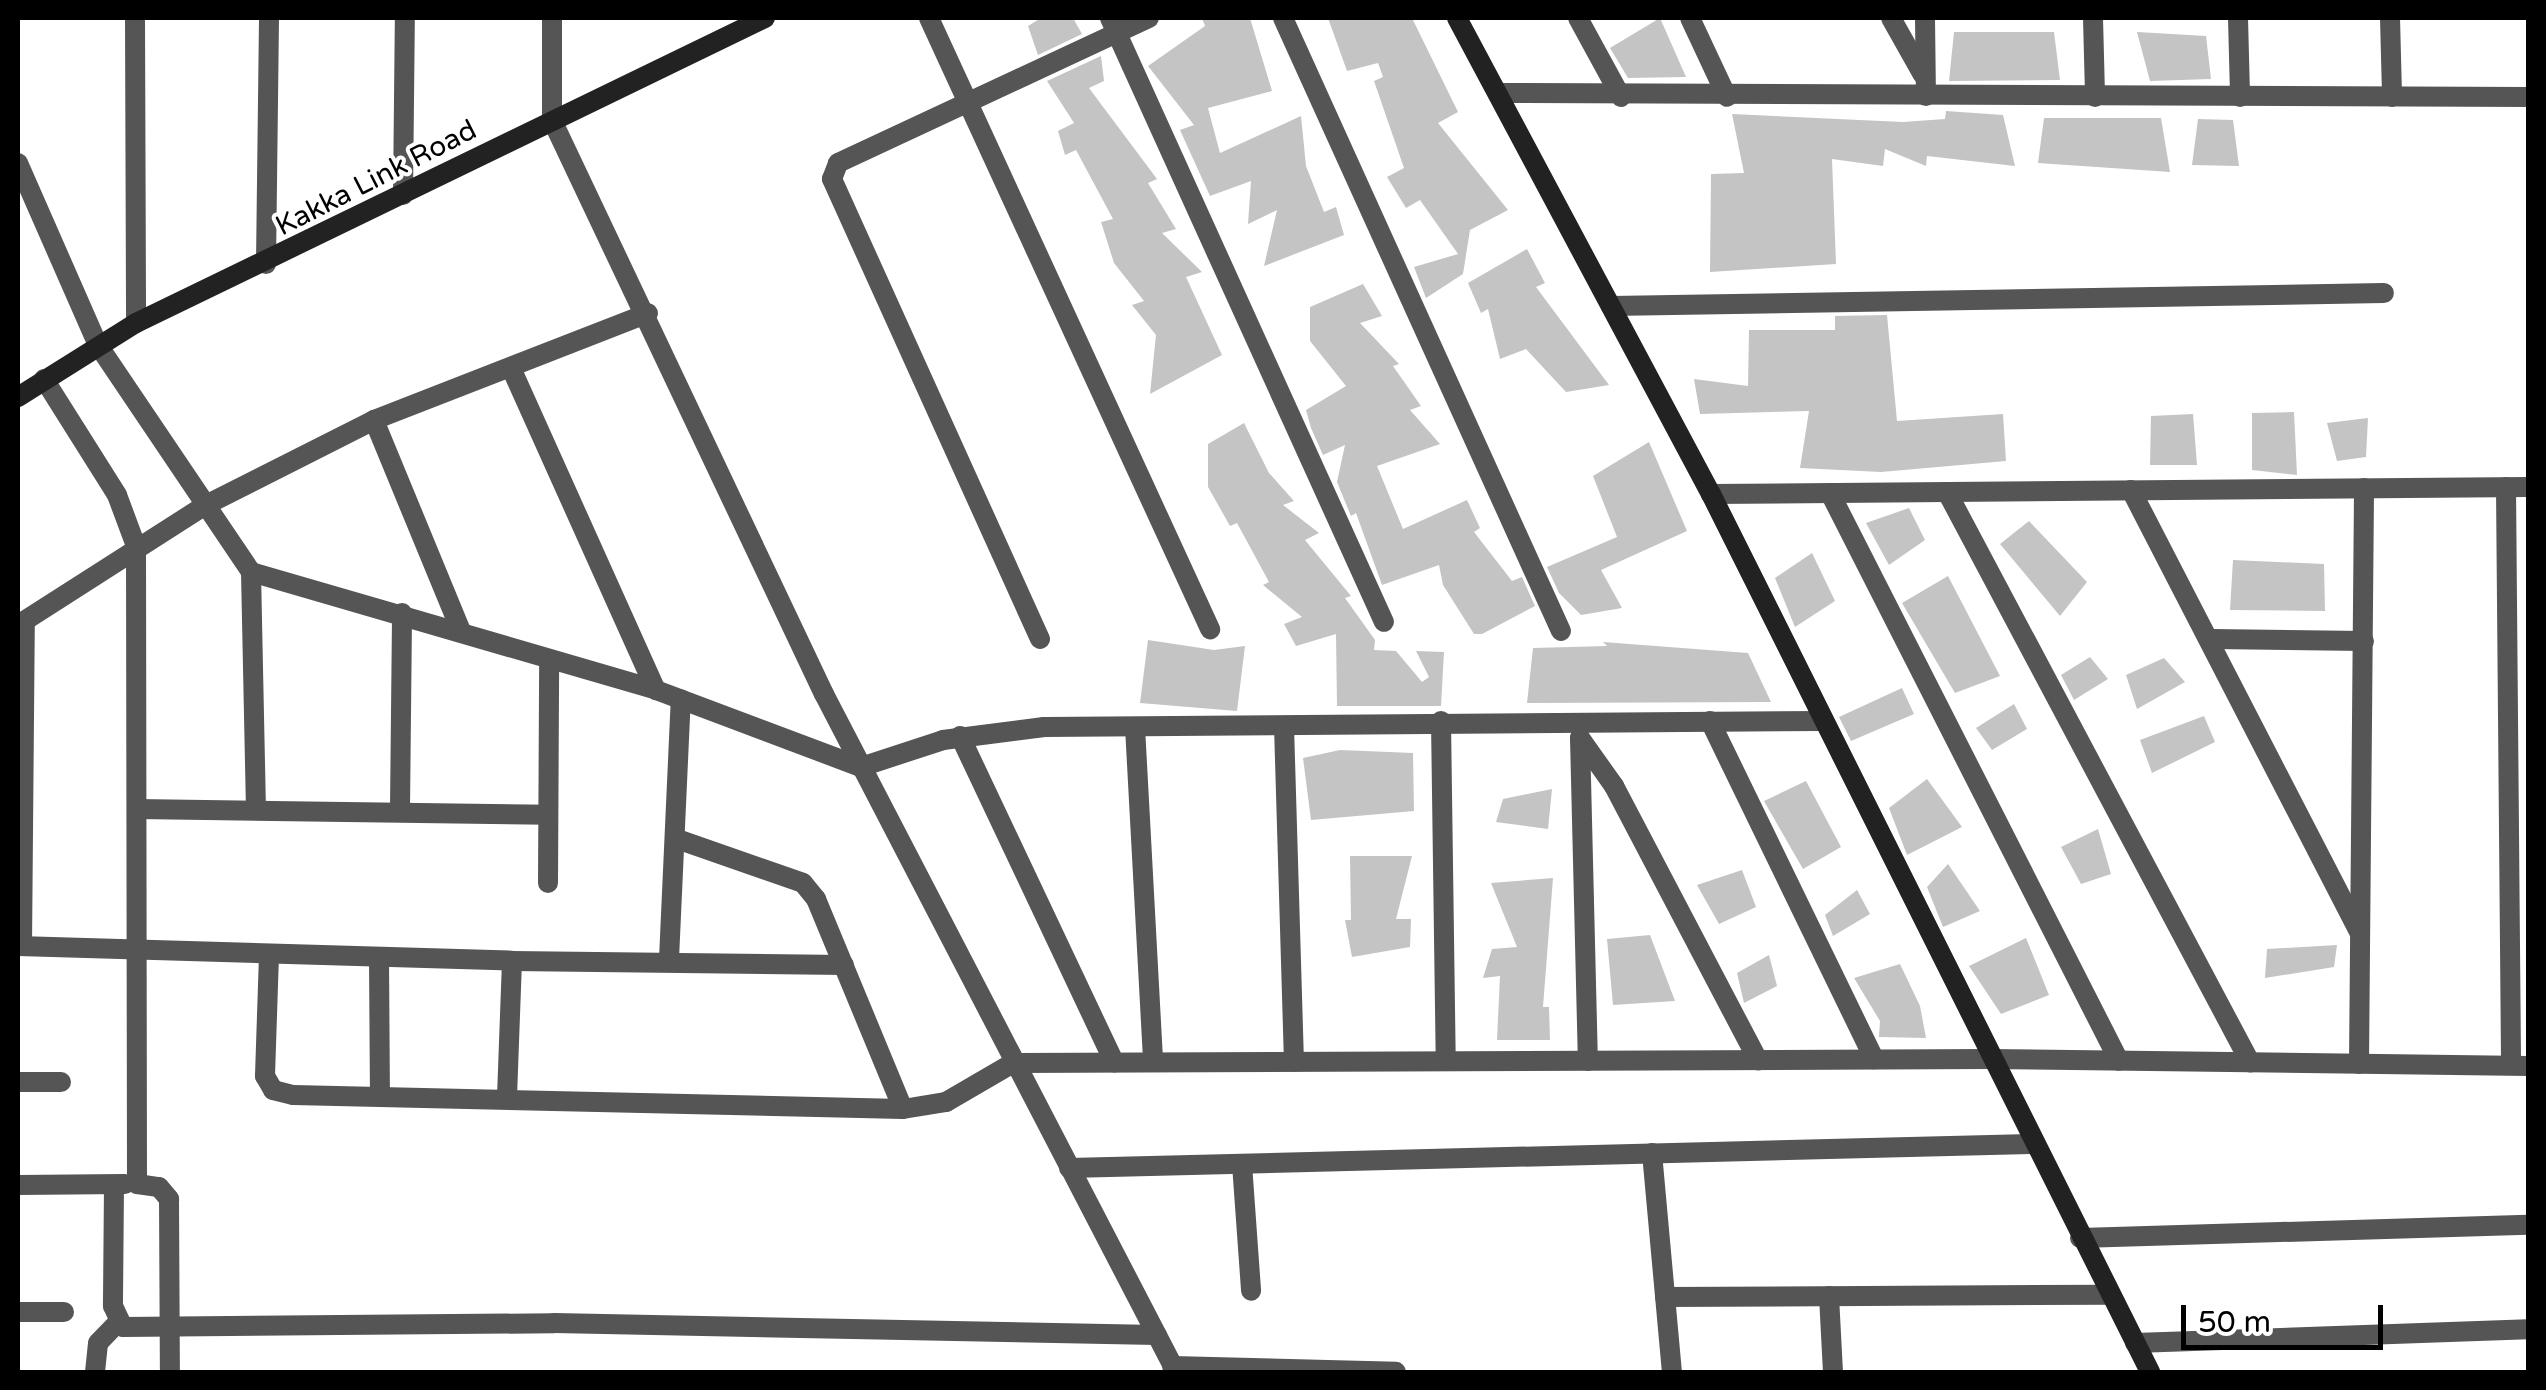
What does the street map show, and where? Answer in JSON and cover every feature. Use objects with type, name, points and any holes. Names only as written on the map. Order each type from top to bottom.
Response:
[{"type":"street","points":[[135,18],[136,323]]},
{"type":"street","points":[[266,264],[270,18]]},
{"type":"street","points":[[403,194],[405,18]]},
{"type":"street","points":[[552,18],[552,120],[648,313],[861,767],[1174,1369],[1396,1372]]},
{"type":"street","name":"Kakka Link Road","points":[[18,396],[136,323],[266,264],[765,18]]},
{"type":"street","points":[[928,18],[1210,629]]},
{"type":"street","points":[[1040,639],[832,186],[838,163],[968,102],[1114,24],[1149,18]]},
{"type":"street","points":[[1283,18],[1562,631]]},
{"type":"street","points":[[1457,18],[1711,494],[2032,1144],[2150,1372]]},
{"type":"street","points":[[1578,18],[1621,97]]},
{"type":"street","points":[[1690,18],[1727,97]]},
{"type":"street","points":[[1891,18],[1925,87]]},
{"type":"street","points":[[1925,18],[1925,87]]},
{"type":"street","points":[[2093,18],[2095,97]]},
{"type":"street","points":[[2238,18],[2240,97]]},
{"type":"street","points":[[2390,18],[2392,97]]},
{"type":"street","points":[[1114,24],[1384,622]]},
{"type":"street","points":[[1498,93],[1727,97],[1925,87],[2095,97],[2528,97]]},
{"type":"street","points":[[18,163],[98,344],[251,572],[256,808]]},
{"type":"street","points":[[1611,306],[2384,293]]},
{"type":"street","points":[[648,313],[512,370],[374,420],[204,506],[21,623],[20,946],[139,953],[669,959],[844,965]]},
{"type":"street","points":[[512,370],[656,690]]},
{"type":"street","points":[[44,379],[118,495],[136,546],[138,1184]]},
{"type":"street","points":[[374,420],[461,631]]},
{"type":"street","points":[[269,955],[265,1076],[272,1090],[293,1096],[380,1094],[903,1109],[946,1102],[1013,1063],[1990,1059],[2520,1066],[2506,487]]},
{"type":"street","points":[[1711,494],[2528,487]]},
{"type":"street","points":[[2359,1064],[2364,488]]},
{"type":"street","points":[[2132,490],[2362,936]]},
{"type":"street","points":[[1948,492],[2250,1062]]},
{"type":"street","points":[[1830,493],[2119,1060]]},
{"type":"street","points":[[251,572],[402,613],[549,662],[656,690],[861,767],[960,736],[996,729],[1442,721],[1579,730],[1710,721],[1822,721]]},
{"type":"street","points":[[400,809],[402,613]]},
{"type":"street","points":[[2212,639],[2364,642]]},
{"type":"street","points":[[548,883],[549,662]]},
{"type":"street","points":[[669,959],[681,699]]},
{"type":"street","points":[[1442,721],[1446,1061]]},
{"type":"street","points":[[1710,721],[1874,1059]]},
{"type":"street","points":[[1284,726],[1294,1062]]},
{"type":"street","points":[[1135,727],[1153,1062]]},
{"type":"street","points":[[1579,730],[1614,786],[1758,1060]]},
{"type":"street","points":[[1579,730],[1588,1060]]},
{"type":"street","points":[[960,736],[1114,1062]]},
{"type":"street","points":[[137,809],[400,809],[548,814]]},
{"type":"street","points":[[677,839],[803,883],[844,965],[903,1109]]},
{"type":"street","points":[[379,958],[380,1094]]},
{"type":"street","points":[[507,1097],[512,960]]},
{"type":"street","points":[[18,1082],[61,1082]]},
{"type":"street","points":[[1069,1168],[2032,1144]]},
{"type":"street","points":[[1652,1153],[1672,1372]]},
{"type":"street","points":[[1242,1164],[1251,1290]]},
{"type":"street","points":[[18,1185],[159,1187],[168,1200],[170,1372]]},
{"type":"street","points":[[95,1372],[98,1343],[117,1323],[114,1185]]},
{"type":"street","points":[[2080,1238],[2528,1225]]},
{"type":"street","points":[[1665,1297],[2110,1294]]},
{"type":"street","points":[[1829,1296],[1833,1372]]},
{"type":"street","points":[[18,1312],[64,1312]]},
{"type":"street","points":[[117,1323],[554,1323],[1156,1335]]},
{"type":"street","points":[[2134,1343],[2528,1330]]},
{"type":"building","points":[[1041,18],[1073,18],[1082,34],[1038,55],[1028,26]]},
{"type":"building","points":[[1202,18],[1250,18],[1272,91],[1208,108],[1220,153],[1301,116],[1306,166],[1324,212],[1336,207],[1344,235],[1264,266],[1277,210],[1248,224],[1251,181],[1210,196],[1180,130],[1194,125],[1148,66],[1205,26]]},
{"type":"building","points":[[1328,18],[1412,18],[1458,112],[1438,123],[1508,210],[1470,230],[1463,274],[1426,298],[1414,267],[1458,254],[1420,200],[1406,208],[1387,177],[1404,168],[1374,81],[1383,77],[1378,63],[1347,71]]},
{"type":"building","points":[[1660,18],[1686,77],[1628,78],[1610,48]]},
{"type":"building","points":[[1954,32],[2054,32],[2060,80],[1949,81]]},
{"type":"building","points":[[2137,32],[2206,36],[2211,79],[2150,81]]},
{"type":"building","points":[[1101,56],[1104,81],[1089,88],[1157,179],[1148,183],[1176,229],[1162,233],[1202,272],[1186,277],[1222,355],[1150,394],[1156,335],[1132,305],[1144,301],[1114,263],[1101,222],[1113,219],[1076,150],[1065,155],[1058,131],[1074,123],[1047,81]]},
{"type":"building","points":[[1946,111],[2003,115],[2015,166],[1927,156],[1926,166],[1885,149],[1883,166],[1832,159],[1836,264],[1710,272],[1711,174],[1744,173],[1732,114],[1903,122],[1945,119]]},
{"type":"building","points":[[2044,118],[2161,118],[2170,172],[2038,163]]},
{"type":"building","points":[[2198,119],[2233,120],[2239,166],[2192,165]]},
{"type":"building","points":[[1527,249],[1545,283],[1536,287],[1609,385],[1566,392],[1526,349],[1500,359],[1488,309],[1481,313],[1468,283]]},
{"type":"building","points":[[1363,284],[1382,316],[1360,323],[1399,364],[1393,366],[1421,406],[1410,410],[1440,444],[1377,466],[1403,529],[1467,500],[1480,528],[1474,532],[1512,581],[1522,577],[1535,606],[1482,634],[1474,634],[1443,585],[1439,565],[1382,585],[1356,513],[1351,516],[1337,482],[1345,445],[1323,455],[1311,428],[1306,410],[1346,386],[1310,341],[1310,307]]},
{"type":"building","points":[[1887,315],[1897,421],[2003,414],[2006,461],[1881,472],[1800,468],[1809,411],[1700,414],[1694,379],[1748,386],[1749,330],[1835,330],[1835,316]]},
{"type":"building","points":[[2294,412],[2297,475],[2252,470],[2252,413]]},
{"type":"building","points":[[2193,414],[2197,465],[2150,465],[2151,416]]},
{"type":"building","points":[[2368,418],[2366,457],[2337,461],[2327,423]]},
{"type":"building","points":[[1244,423],[1269,473],[1294,501],[1283,505],[1319,533],[1305,540],[1351,596],[1345,598],[1375,640],[1374,650],[1396,651],[1422,682],[1429,677],[1416,651],[1444,652],[1441,706],[1337,706],[1336,634],[1296,646],[1284,624],[1302,617],[1263,585],[1269,582],[1237,523],[1230,526],[1208,487],[1208,444]]},
{"type":"building","points":[[1649,442],[1687,531],[1601,570],[1622,608],[1581,615],[1559,593],[1547,567],[1617,537],[1593,476]]},
{"type":"building","points":[[1909,508],[1925,540],[1889,565],[1866,523]]},
{"type":"building","points":[[2029,521],[2087,582],[2060,616],[2000,544]]},
{"type":"building","points":[[1812,553],[1835,601],[1795,627],[1775,578]]},
{"type":"building","points":[[2233,560],[2324,564],[2325,611],[2230,610]]},
{"type":"building","points":[[1948,576],[2000,676],[1955,693],[1902,603]]},
{"type":"building","points":[[1148,640],[1214,650],[1245,646],[1237,711],[1140,703]]},
{"type":"building","points":[[1603,642],[1748,653],[1771,702],[1527,703],[1533,648],[1607,646]]},
{"type":"building","points":[[2090,657],[2108,679],[2074,700],[2061,675]]},
{"type":"building","points":[[2164,658],[2185,682],[2137,709],[2126,675]]},
{"type":"building","points":[[1902,688],[1914,714],[1851,741],[1839,717]]},
{"type":"building","points":[[2014,704],[2027,729],[1992,750],[1976,728]]},
{"type":"building","points":[[2204,716],[2215,742],[2152,773],[2140,740]]},
{"type":"building","points":[[1340,750],[1413,753],[1414,811],[1311,820],[1303,758]]},
{"type":"building","points":[[1927,779],[1962,827],[1907,855],[1889,808]]},
{"type":"building","points":[[1806,781],[1841,847],[1803,869],[1764,801]]},
{"type":"building","points":[[1552,789],[1548,829],[1496,822],[1503,799]]},
{"type":"building","points":[[2098,829],[2111,874],[2081,884],[2061,847]]},
{"type":"building","points":[[1350,856],[1412,856],[1396,919],[1411,919],[1410,947],[1352,957],[1345,920],[1351,920]]},
{"type":"building","points":[[1948,864],[1980,911],[1943,927],[1927,887]]},
{"type":"building","points":[[1742,870],[1756,907],[1719,924],[1697,885]]},
{"type":"building","points":[[1553,878],[1543,1007],[1549,1007],[1550,1040],[1497,1040],[1500,976],[1483,978],[1492,949],[1517,947],[1491,883]]},
{"type":"building","points":[[1857,890],[1870,914],[1833,936],[1825,915]]},
{"type":"building","points":[[1650,935],[1675,1001],[1613,1005],[1607,939]]},
{"type":"building","points":[[2026,938],[2049,995],[2001,1014],[1969,966]]},
{"type":"building","points":[[2337,945],[2334,967],[2265,978],[2267,949]]},
{"type":"building","points":[[1769,955],[1777,986],[1744,1003],[1737,973]]},
{"type":"building","points":[[1900,964],[1920,1006],[1926,1038],[1879,1037],[1880,1021],[1854,978]]}]
